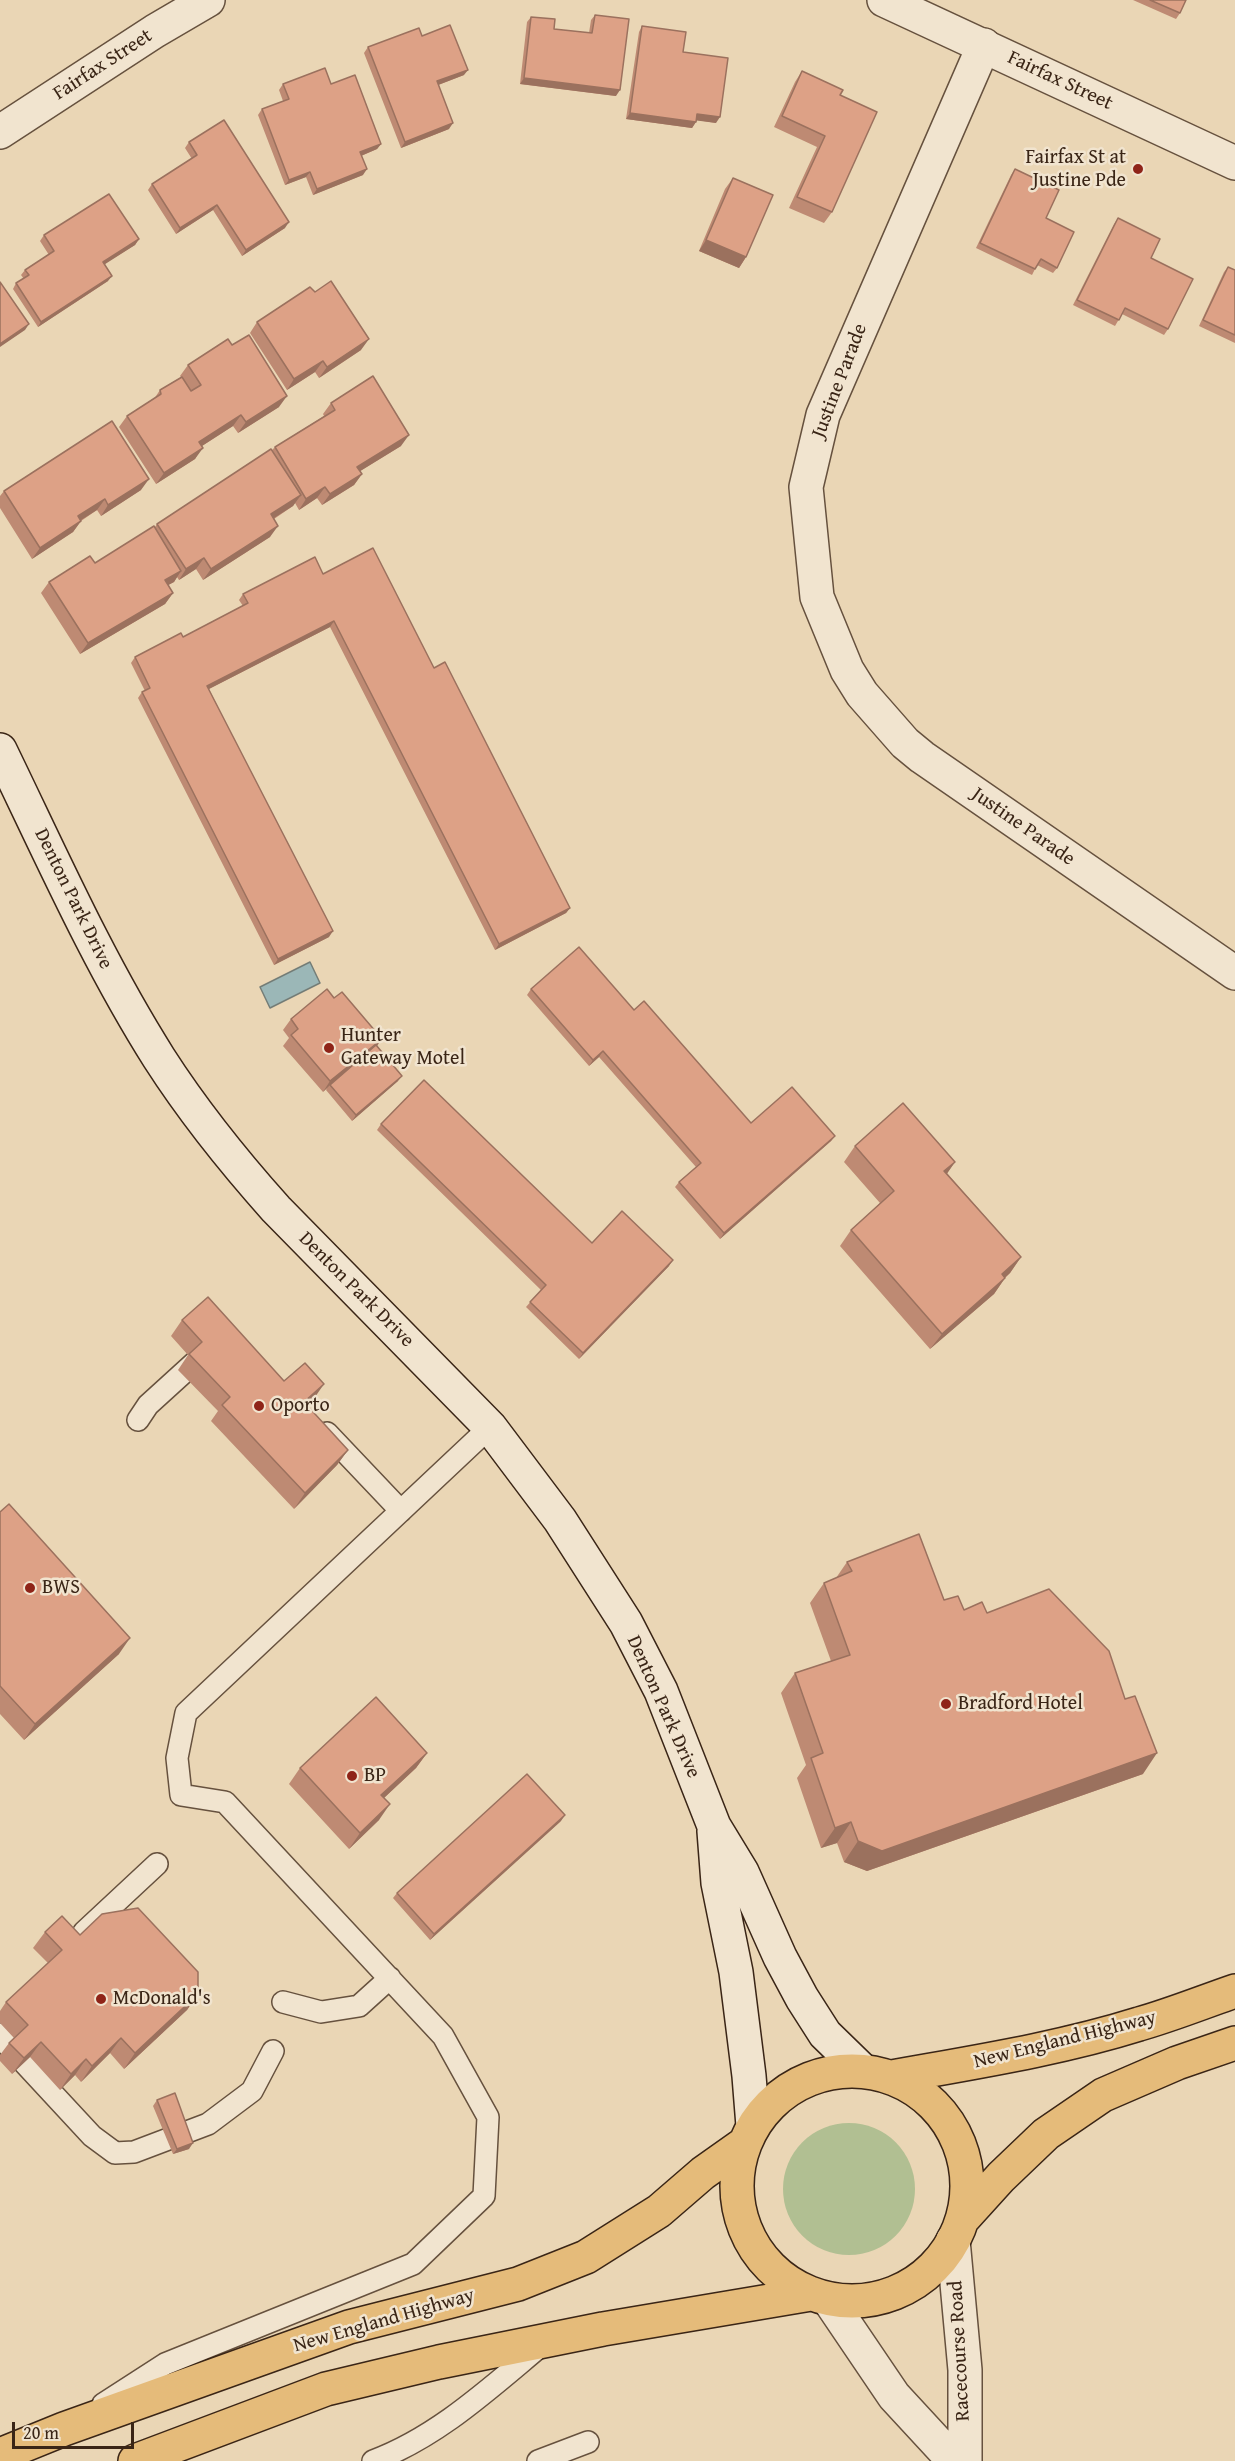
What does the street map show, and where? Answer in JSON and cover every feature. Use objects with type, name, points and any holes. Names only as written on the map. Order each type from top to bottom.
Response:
[{"type":"highway","name":"New England Highway","points":[[0,2455],[64,2429],[349,2327],[518,2284],[586,2257],[659,2211],[749,2135],[777,2098],[792,2086],[826,2073],[877,2074],[1031,2052],[1139,2025],[1235,1991]]},
{"type":"highway","points":[[135,2461],[326,2389],[440,2362],[603,2329],[820,2297],[867,2301],[889,2295],[908,2287],[941,2259],[957,2230],[1001,2177],[1046,2134],[1103,2095],[1177,2063],[1235,2043]]},
{"type":"highway","points":[[877,2074],[912,2087],[930,2100],[944,2116],[956,2136],[967,2177],[966,2199],[957,2230]]},
{"type":"highway","points":[[749,2135],[738,2163],[736,2183],[737,2202],[743,2227],[754,2248],[770,2268],[789,2283],[820,2297]]},
{"type":"street","name":"Fairfax Street","points":[[0,132],[155,31],[208,0]]},
{"type":"street","name":"Fairfax Street","points":[[884,0],[1235,163]]},
{"type":"street","name":"Justine Parade","points":[[984,45],[823,414],[806,487],[817,597],[847,670],[862,694],[905,743],[1235,973]]},
{"type":"street","name":"Denton Park Drive","points":[[2,758],[119,990],[160,1059],[208,1125],[246,1175],[276,1209],[490,1427],[560,1520],[626,1623],[661,1691],[714,1826],[742,1872],[780,1957],[802,1998],[825,2034],[877,2074]]},
{"type":"street","name":"Denton Park Drive","points":[[714,1826],[718,1883],[736,1972],[749,2076],[749,2135]]},
{"type":"street","name":"Racecourse Road","points":[[957,2230],[965,2370],[965,2461]]},
{"type":"street","name":"Racecourse Road","points":[[820,2297],[894,2396],[954,2461]]},
{"type":"lane","points":[[138,1420],[148,1405],[222,1338]]},
{"type":"lane","points":[[311,1416],[401,1511]]},
{"type":"lane","points":[[64,2429],[165,2364],[413,2264],[484,2196],[488,2117],[443,2036],[225,1802],[181,1795],[177,1758],[186,1713],[490,1427]]},
{"type":"lane","points":[[73,1943],[157,1864]]},
{"type":"lane","points":[[283,2002],[321,2012],[359,2006],[390,1978]]},
{"type":"lane","points":[[1,2023],[1,2038],[92,2136],[115,2152],[134,2152],[208,2124],[252,2091],[273,2051]]},
{"type":"lane","points":[[374,2461],[391,2454],[463,2410],[545,2341]]},
{"type":"lane","points":[[538,2461],[588,2442]]},
{"type":"green space","points":[[849,2123],[874,2128],[896,2142],[910,2164],[915,2189],[910,2214],[896,2236],[874,2250],[849,2255],[824,2250],[802,2236],[788,2214],[783,2189],[788,2164],[802,2142],[824,2128]]},
{"type":"water","points":[[310,962],[320,983],[270,1008],[260,987]]},
{"type":"building","points":[[1150,0],[1186,0],[1180,13]]},
{"type":"building","points":[[595,15],[629,19],[620,90],[524,78],[531,17],[555,19],[554,29],[592,33]]},
{"type":"building","points":[[450,25],[468,70],[437,81],[453,123],[405,142],[368,47],[419,28],[422,36]]},
{"type":"building","points":[[642,26],[686,32],[683,52],[728,58],[720,117],[697,114],[696,122],[630,113]]},
{"type":"building","points":[[325,68],[331,84],[355,75],[381,144],[360,152],[367,169],[317,189],[310,172],[289,180],[262,109],[289,99],[283,84]]},
{"type":"building","points":[[802,71],[843,90],[840,95],[877,112],[832,212],[797,197],[825,136],[782,116]]},
{"type":"building","points":[[224,120],[289,222],[246,250],[217,205],[180,228],[152,184],[197,155],[189,142]]},
{"type":"building","points":[[1015,169],[1059,190],[1046,218],[1074,232],[1057,268],[1041,259],[1035,269],[980,243]]},
{"type":"building","points":[[733,178],[773,195],[746,257],[706,240]]},
{"type":"building","points":[[109,194],[139,239],[103,262],[112,276],[41,322],[16,283],[29,275],[25,270],[54,251],[44,235]]},
{"type":"building","points":[[1118,218],[1160,239],[1151,258],[1193,279],[1168,329],[1125,308],[1119,320],[1077,300]]},
{"type":"building","points":[[1228,267],[1235,270],[1235,335],[1203,320]]},
{"type":"building","points":[[331,281],[369,339],[327,367],[323,361],[294,379],[257,322],[310,287],[315,292]]},
{"type":"building","points":[[0,282],[29,324],[0,344]]},
{"type":"building","points":[[249,335],[287,396],[246,422],[241,415],[199,442],[203,448],[164,473],[127,416],[161,394],[160,390],[182,377],[191,391],[201,385],[188,365],[228,339],[232,345]]},
{"type":"building","points":[[373,376],[409,435],[357,467],[362,474],[330,494],[325,487],[306,499],[275,447],[335,410],[331,403]]},
{"type":"building","points":[[112,421],[149,479],[108,505],[105,499],[78,516],[81,521],[40,548],[4,491]]},
{"type":"building","points":[[271,449],[301,495],[271,514],[278,526],[211,569],[204,558],[186,569],[157,524]]},
{"type":"building","points":[[154,526],[181,571],[165,580],[173,593],[88,643],[49,582],[90,556],[95,563]]},
{"type":"building","points":[[373,548],[434,668],[445,662],[570,908],[499,944],[334,621],[207,686],[333,931],[278,959],[142,692],[150,688],[135,657],[181,633],[183,637],[248,603],[243,594],[315,557],[323,574]]},
{"type":"building","points":[[579,947],[634,1010],[644,1001],[751,1123],[792,1087],[835,1136],[724,1233],[679,1182],[701,1163],[603,1051],[593,1060],[531,989]]},
{"type":"building","name":"Hunter Gateway Motel","points":[[327,989],[334,998],[342,992],[382,1039],[330,1081],[291,1035],[298,1029],[291,1019]]},
{"type":"building","points":[[376,1045],[402,1076],[356,1115],[330,1085]]},
{"type":"building","points":[[424,1080],[592,1243],[622,1211],[673,1260],[583,1353],[530,1302],[546,1285],[381,1124]]},
{"type":"building","points":[[903,1103],[955,1162],[944,1171],[1021,1257],[1002,1274],[1005,1278],[942,1334],[851,1230],[894,1191],[855,1146]]},
{"type":"building","name":"Oporto","points":[[208,1297],[284,1381],[305,1363],[324,1384],[304,1402],[348,1450],[305,1493],[222,1405],[230,1397],[189,1354],[202,1342],[182,1320]]},
{"type":"building","name":"BWS","points":[[9,1504],[130,1638],[35,1724],[0,1686],[0,1512]]},
{"type":"building","name":"Bradford Hotel","points":[[919,1534],[944,1600],[958,1596],[964,1610],[982,1602],[987,1613],[1049,1589],[1109,1651],[1125,1699],[1135,1696],[1157,1753],[882,1851],[858,1841],[851,1822],[835,1828],[811,1758],[823,1753],[795,1673],[850,1655],[824,1583],[852,1571],[847,1562]]},
{"type":"building","name":"BP","points":[[376,1697],[427,1753],[381,1795],[390,1804],[360,1833],[300,1768]]},
{"type":"building","points":[[527,1774],[565,1815],[434,1934],[397,1893]]},
{"type":"building","name":"McDonald's","points":[[138,1908],[198,1972],[198,1994],[135,2053],[121,2038],[92,2066],[86,2059],[71,2074],[41,2042],[24,2058],[9,2043],[28,2025],[6,2002],[62,1950],[45,1932],[62,1916],[80,1935],[102,1914]]},
{"type":"building","points":[[175,2093],[193,2143],[177,2149],[157,2100]]},
{"type":"place","name":"Fairfax St at Justine Pde","points":[[1138,169]]},
{"type":"place","name":"Hunter Gateway Motel","points":[[329,1048]]},
{"type":"place","name":"Oporto","points":[[259,1406]]},
{"type":"place","name":"BWS","points":[[30,1588]]},
{"type":"place","name":"Bradford Hotel","points":[[946,1704]]},
{"type":"place","name":"BP","points":[[352,1776]]},
{"type":"place","name":"McDonald's","points":[[101,1999]]}]
